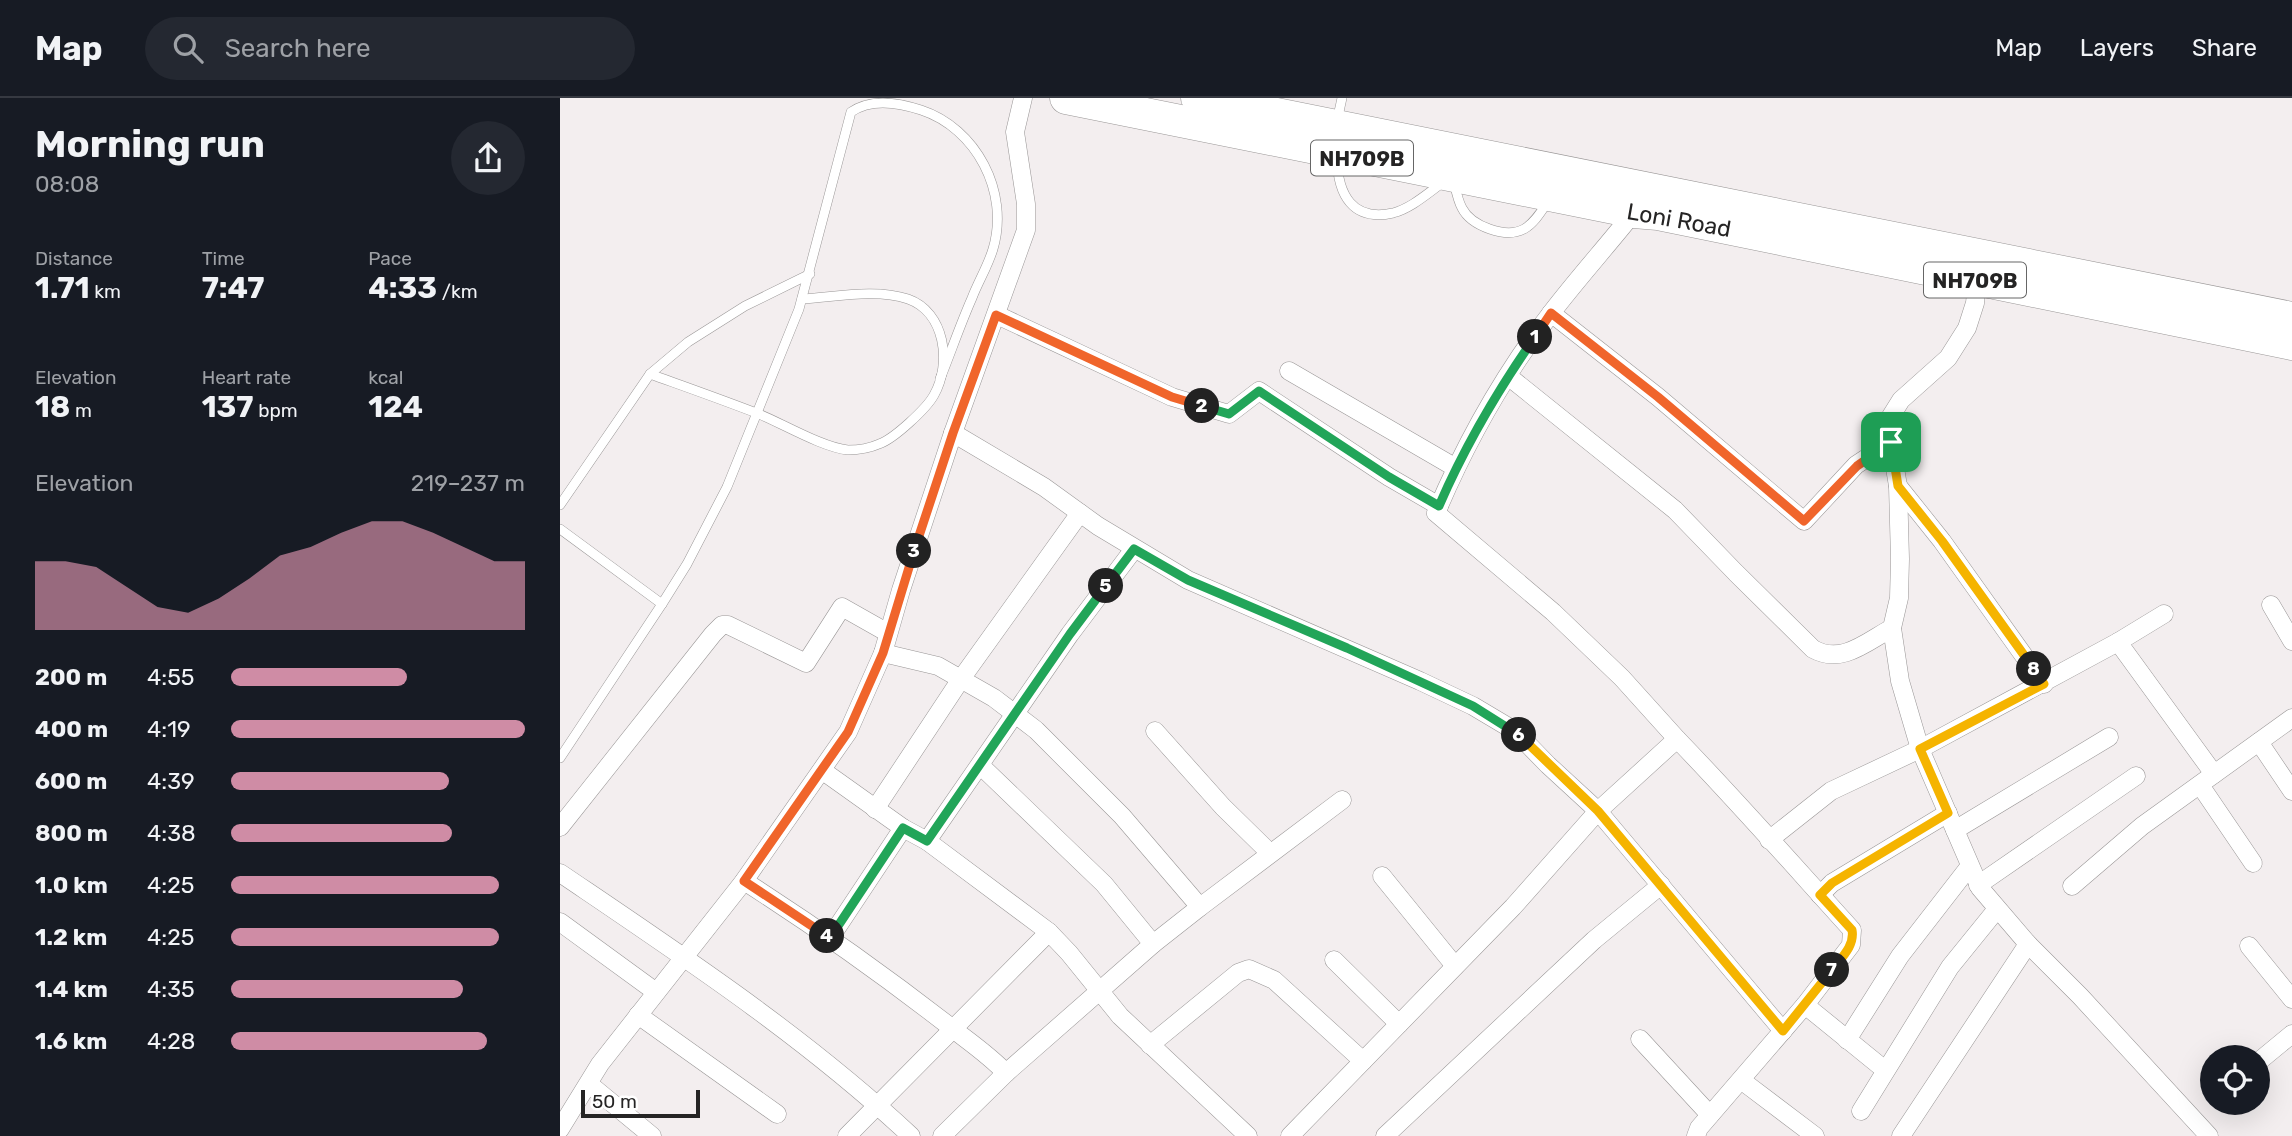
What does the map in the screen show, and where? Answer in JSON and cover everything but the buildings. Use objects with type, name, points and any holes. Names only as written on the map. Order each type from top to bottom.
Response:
[{"type":"highway","name":"Loni Road","points":[[1066,98],[1338,125]]},
{"type":"highway","name":"Loni Road","points":[[1197,98],[1338,125],[1552,196],[1634,212],[2292,318]]},
{"type":"highway","name":"Loni Road","points":[[1455,163],[1979,268],[2292,344]]},
{"type":"street","points":[[560,1129],[600,1064],[744,881],[848,732],[883,653],[953,433],[1026,230],[1026,204],[1015,132],[1023,98]]},
{"type":"street","points":[[1634,212],[1551,313],[1508,376],[1456,468],[1436,513],[1553,612],[1622,678],[1732,795],[1769,840],[1852,930],[1851,945],[1805,1005],[1699,1128],[1696,1136]]},
{"type":"street","points":[[1979,268],[1975,303],[1967,328],[1948,358],[1901,400],[1891,416],[1889,432],[1898,486],[1899,598],[1892,628],[1900,681],[1920,749],[1978,885],[2028,944],[2080,996],[2209,1136]]},
{"type":"street","points":[[1551,313],[1658,397],[1804,521],[1857,466],[1891,442]]},
{"type":"street","points":[[996,315],[1172,397],[1229,414],[1259,391],[1389,477],[1439,506]]},
{"type":"street","points":[[1289,371],[1456,468]]},
{"type":"street","points":[[1508,376],[1675,510],[1813,649],[1838,656],[1892,628]]},
{"type":"street","points":[[953,433],[1044,487],[1134,549],[1188,580],[1473,706],[1515,731],[1598,811],[1783,1031]]},
{"type":"street","points":[[1898,486],[1942,541],[2044,684]]},
{"type":"street","points":[[875,809],[961,679],[1080,513]]},
{"type":"street","points":[[927,841],[1070,634],[1134,549]]},
{"type":"street","points":[[2271,605],[2292,641]]},
{"type":"street","points":[[560,827],[722,625],[729,625],[806,663],[842,607],[888,633]]},
{"type":"street","points":[[1769,840],[1831,791],[1920,749],[2044,684],[2164,614]]},
{"type":"street","points":[[2118,642],[2207,780],[2253,863]]},
{"type":"street","points":[[883,653],[938,666],[994,698],[1036,730],[1122,816],[1200,907]]},
{"type":"street","points":[[2072,886],[2142,826],[2292,718]]},
{"type":"street","points":[[1155,731],[1223,807],[1270,853]]},
{"type":"street","points":[[1955,830],[2109,737]]},
{"type":"street","points":[[1290,1136],[1513,907],[1598,811],[1677,739]]},
{"type":"street","points":[[2259,741],[2292,791]]},
{"type":"street","points":[[981,766],[1104,884],[1153,944]]},
{"type":"street","points":[[823,771],[903,828],[927,841],[1049,932],[1121,1016],[1248,1136]]},
{"type":"street","points":[[1978,885],[2136,776]]},
{"type":"street","points":[[942,1136],[1006,1073],[1099,989],[1200,907],[1342,800]]},
{"type":"street","points":[[1820,895],[1832,883],[1948,813]]},
{"type":"street","points":[[830,938],[903,828]]},
{"type":"street","points":[[1847,1040],[1900,956],[1969,867]]},
{"type":"street","points":[[560,873],[685,958],[830,1066],[911,1136]]},
{"type":"street","points":[[1382,876],[1455,966]]},
{"type":"street","points":[[744,881],[927,1007],[992,1058],[1006,1073]]},
{"type":"street","points":[[1385,1136],[1488,1043],[1594,940],[1661,885]]},
{"type":"street","points":[[1861,1111],[1950,967],[1997,909]]},
{"type":"street","points":[[560,922],[656,992]]},
{"type":"street","points":[[847,1136],[1049,932]]},
{"type":"street","points":[[1900,1136],[2028,944]]},
{"type":"street","points":[[2249,946],[2292,999]]},
{"type":"street","points":[[1335,960],[1399,1024]]},
{"type":"street","points":[[1150,1045],[1238,973],[1249,969],[1274,980],[1363,1060]]},
{"type":"street","points":[[1805,1005],[1885,1070]]},
{"type":"street","points":[[638,1015],[777,1114]]},
{"type":"street","points":[[2270,1052],[2292,1034]]},
{"type":"street","points":[[1640,1039],[1710,1115]]},
{"type":"street","points":[[1741,1080],[1815,1136]]},
{"type":"street","points":[[589,1084],[652,1136]]},
{"type":"lane","points":[[560,758],[687,564],[727,487],[758,414],[802,299],[850,112],[860,103],[885,100],[938,116],[961,132],[978,153],[996,203],[997,221],[993,248],[934,395],[890,438],[880,444],[858,449],[835,447],[758,414],[650,374]]},
{"type":"lane","points":[[1338,125],[1340,188],[1345,199],[1355,207],[1372,213],[1393,213],[1408,207],[1455,163]]},
{"type":"lane","points":[[1455,163],[1462,209],[1472,222],[1508,233],[1523,230],[1536,218],[1552,196]]},
{"type":"lane","points":[[560,505],[650,374],[688,342],[745,306],[810,274]]},
{"type":"lane","points":[[802,299],[882,295],[921,305],[936,321],[942,342],[940,379]]},
{"type":"lane","points":[[560,529],[662,604]]},
{"type":"route","points":[[1551,313],[1658,397],[1804,521],[1857,466],[1891,442],[1898,486],[1942,541],[2044,684],[1920,749],[1948,813],[1832,883],[1820,895],[1852,930],[1851,945],[1783,1031],[1598,811],[1515,731],[1473,706],[1420,681],[1188,580],[1134,549],[1070,634],[927,841],[903,828],[830,938],[744,881],[848,732],[883,653],[953,433],[996,315],[1172,397],[1229,414],[1259,391],[1389,477],[1439,506],[1456,468],[1508,376],[1551,313]]}]
